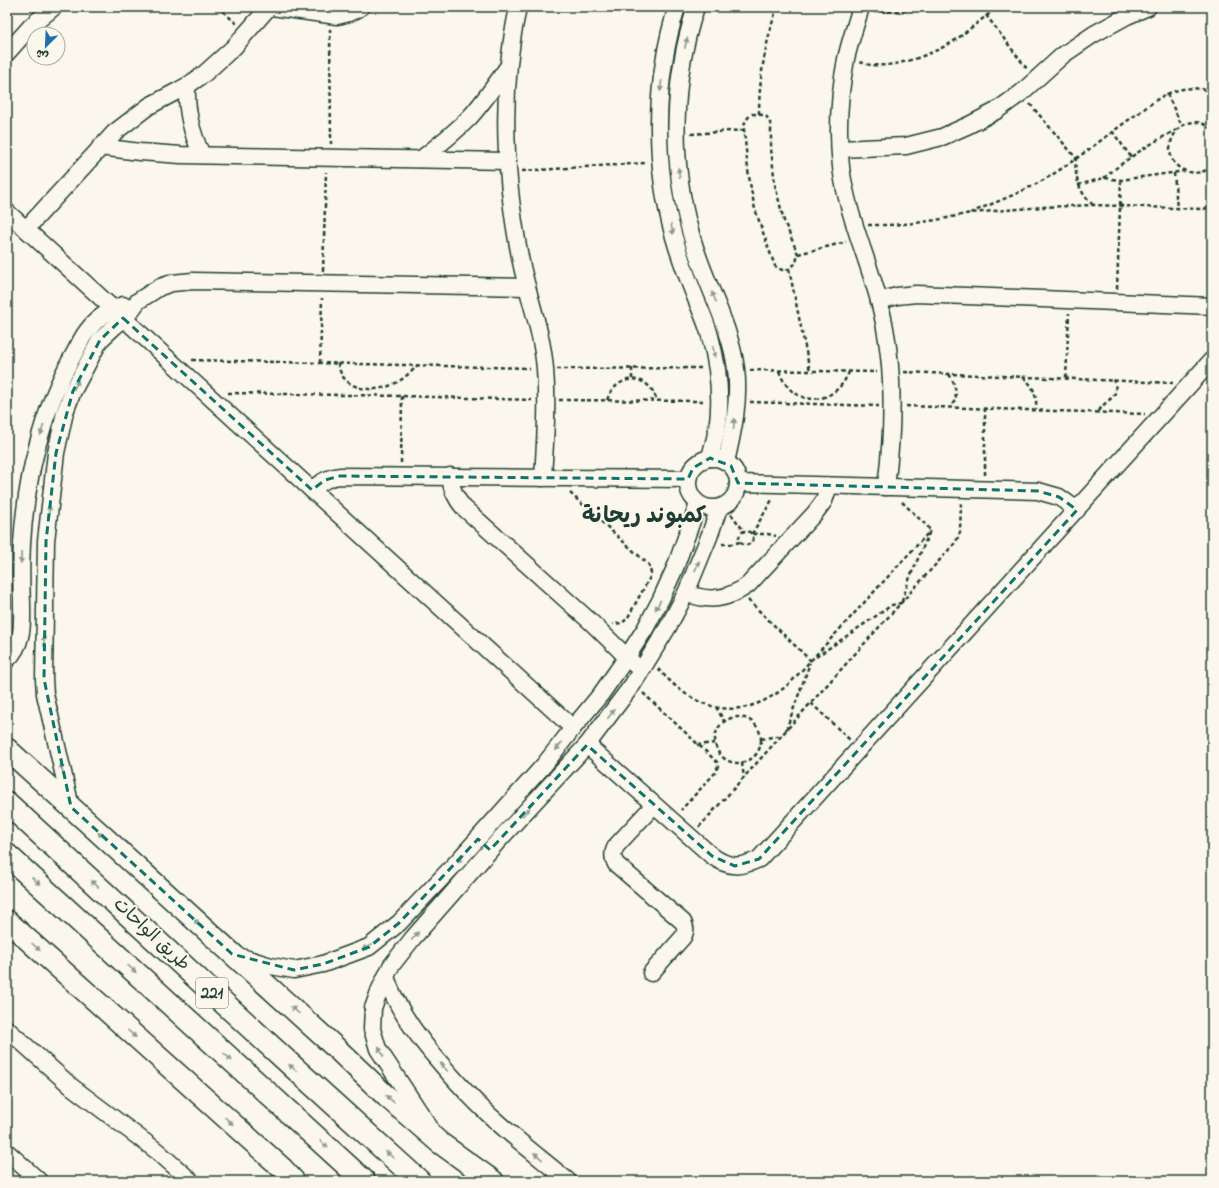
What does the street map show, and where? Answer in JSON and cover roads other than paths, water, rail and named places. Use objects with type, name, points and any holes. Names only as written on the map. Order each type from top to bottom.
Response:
[{"type":"highway","name":"طريق الواحات","points":[[7,803],[419,1181]]},
{"type":"highway","name":"طريق الواحات","points":[[7,855],[364,1181]]},
{"type":"main road","points":[[7,749],[336,1048],[386,1096],[440,1143],[493,1181]]},
{"type":"main road","points":[[7,921],[292,1177]]},
{"type":"street","points":[[7,53],[31,26],[54,7]]},
{"type":"street","points":[[26,229],[100,147],[132,118],[149,106],[187,86],[219,61],[248,33],[269,7]]},
{"type":"street","points":[[272,7],[337,16],[356,11],[361,7]]},
{"type":"street","points":[[518,7],[508,67],[506,130],[515,225],[545,369],[548,478]]},
{"type":"street","points":[[677,7],[666,52],[661,89],[659,126],[661,163],[673,236],[684,271],[710,335],[717,368],[719,401],[717,428],[710,458]]},
{"type":"street","points":[[696,7],[683,56],[678,92],[678,163],[690,234],[701,268],[727,334],[736,369],[736,401],[733,430],[726,462]]},
{"type":"street","points":[[840,149],[906,146],[942,137],[969,125],[996,111],[1021,93],[1063,55],[1094,34],[1127,16],[1148,7]]},
{"type":"street","points":[[860,10],[846,58],[840,103],[840,149],[844,187],[856,232],[879,301],[887,347],[892,406],[891,446],[886,487]]},
{"type":"street","points":[[421,159],[446,140],[470,118],[508,67]]},
{"type":"street","points":[[187,86],[187,100],[191,129],[202,155]]},
{"type":"street","points":[[100,147],[140,152],[202,155],[421,159],[509,166]]},
{"type":"street","points":[[7,212],[573,728]]},
{"type":"street","points":[[7,660],[18,644],[22,630],[21,568],[24,520],[36,452],[50,407],[68,364],[87,331],[103,315],[118,313],[160,287],[172,283],[193,281],[527,287]]},
{"type":"street","points":[[879,301],[912,294],[1212,306]]},
{"type":"street","points":[[71,807],[47,706],[44,679],[46,541],[56,453],[66,412],[73,391],[100,340],[118,313]]},
{"type":"street","points":[[587,745],[690,837],[722,863],[735,866],[747,865],[759,859],[1212,360]]},
{"type":"street","points":[[50,407],[66,412]]},
{"type":"street","points":[[479,1181],[440,1143],[378,1049],[372,1029],[372,1008],[392,966],[412,938],[490,850],[587,745],[641,672],[668,628],[686,593],[722,507],[735,496],[738,483],[735,471],[726,462],[710,458],[698,463],[690,473],[688,479],[690,493],[698,504],[705,507],[722,507]]},
{"type":"street","points":[[312,490],[318,484],[332,477],[340,476],[688,479]]},
{"type":"street","points":[[450,476],[451,485],[458,502],[592,624],[641,672]]},
{"type":"street","points":[[738,483],[1038,490],[1064,499],[1077,510]]},
{"type":"street","points":[[686,593],[696,597],[712,599],[729,596],[739,592],[748,585],[820,507],[829,486]]},
{"type":"street","points":[[232,954],[271,966],[294,970],[323,964],[369,947],[400,923],[544,765],[601,694],[645,629],[670,580],[688,536],[698,504]]},
{"type":"street","points":[[544,765],[558,777]]},
{"type":"street","points":[[651,973],[683,937],[686,933],[686,927],[683,922],[616,864],[613,859],[613,855],[614,849],[617,845],[654,805]]},
{"type":"street","points":[[478,839],[490,850]]},
{"type":"street","points":[[386,977],[395,1000],[402,1012],[426,1045],[459,1084],[495,1120],[568,1181]]},
{"type":"street","points":[[7,1029],[72,1087],[157,1151],[191,1181]]},
{"type":"street","points":[[7,1152],[39,1181]]},
{"type":"district","name":"كمبوند ريحانة","points":[[644,517]]}]
